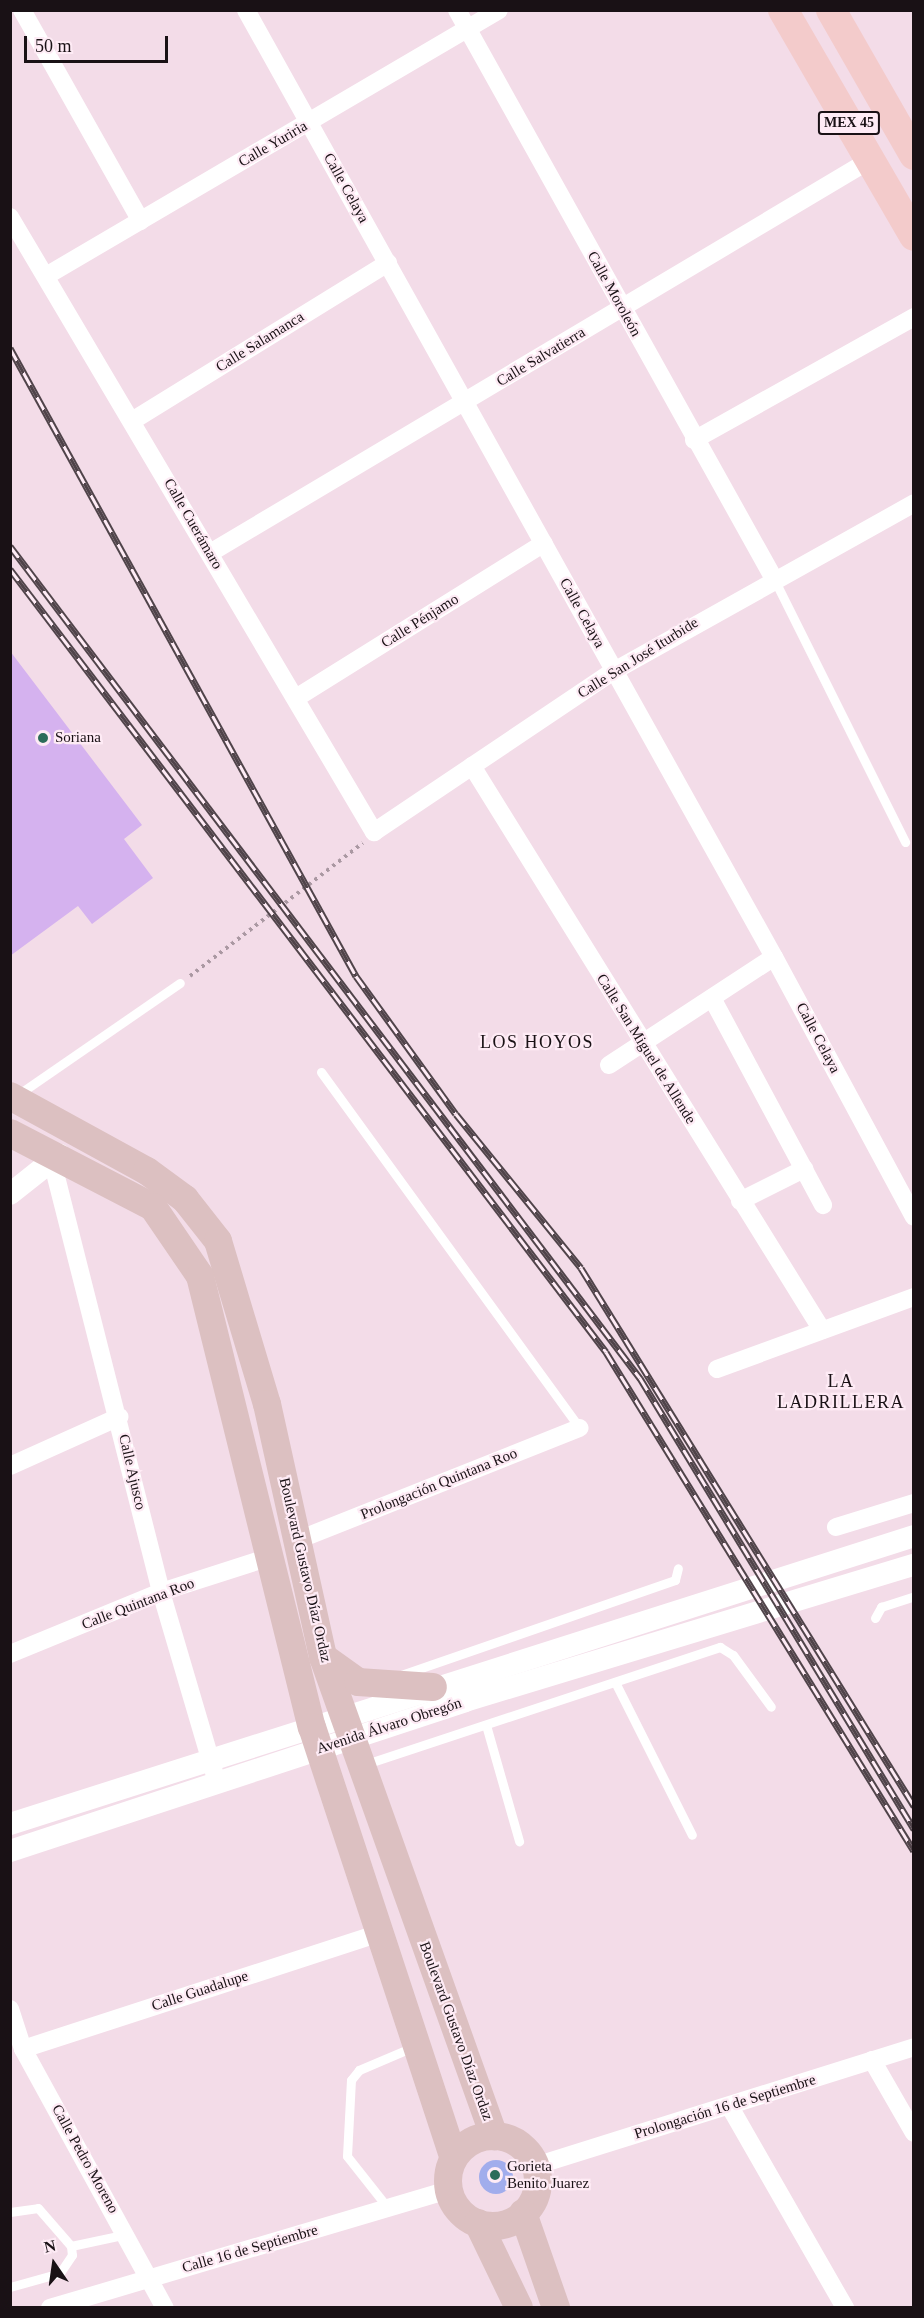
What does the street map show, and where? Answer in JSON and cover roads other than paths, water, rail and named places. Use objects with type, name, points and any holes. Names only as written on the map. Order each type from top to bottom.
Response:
[{"type":"highway","name":"MEX 45","points":[[783,10],[914,236]]},
{"type":"highway","name":"MEX 45","points":[[831,10],[914,155]]},
{"type":"main road","name":"Boulevard Gustavo Díaz Ordaz","points":[[12,1096],[147,1171],[185,1199],[218,1241],[267,1404],[323,1657],[494,2136]]},
{"type":"main road","name":"Boulevard Gustavo Díaz Ordaz","points":[[10,1133],[153,1208],[200,1276],[267,1558],[316,1738],[377,1934],[454,2158]]},
{"type":"main road","points":[[323,1657],[346,1676],[376,1684],[433,1687]]},
{"type":"main road","points":[[494,2136],[519,2145],[535,2166],[536,2191],[523,2213],[502,2224],[478,2223],[465,2216],[449,2190],[454,2158],[471,2141],[494,2136]]},
{"type":"main road","points":[[523,2213],[556,2307]]},
{"type":"main road","points":[[478,2223],[519,2307]]},
{"type":"street","points":[[22,10],[141,221]]},
{"type":"street","name":"Calle Celaya","points":[[246,10],[774,957],[914,1217]]},
{"type":"street","name":"Calle Moroleón","points":[[457,10],[694,440],[773,578]]},
{"type":"street","name":"Calle Yuriria","points":[[46,276],[499,10]]},
{"type":"street","name":"Calle Salvatierra","points":[[210,553],[870,160]]},
{"type":"street","name":"Calle Cuerámaro","points":[[10,217],[296,698],[368,837]]},
{"type":"street","name":"Calle Salamanca","points":[[132,421],[388,263]]},
{"type":"street","points":[[694,440],[914,317]]},
{"type":"street","name":"Calle San José Iturbide","points":[[368,837],[614,671],[773,578],[914,503]]},
{"type":"street","name":"Calle Pénjamo","points":[[296,698],[544,543]]},
{"type":"street","name":"Calle San Miguel de Allende","points":[[472,766],[822,1330]]},
{"type":"street","points":[[609,1065],[774,957]]},
{"type":"street","points":[[712,998],[823,1205]]},
{"type":"street","points":[[10,1194],[56,1158]]},
{"type":"street","name":"Calle Ajusco","points":[[56,1158],[161,1592],[217,1782]]},
{"type":"street","points":[[740,1201],[804,1169]]},
{"type":"street","points":[[717,1369],[914,1297]]},
{"type":"street","points":[[10,1466],[119,1417]]},
{"type":"street","name":"Prolongación Quintana Roo","points":[[298,1540],[580,1428]]},
{"type":"street","points":[[836,1527],[914,1503]]},
{"type":"street","name":"Avenida Álvaro Obregón","points":[[347,1728],[433,1687],[914,1536]]},
{"type":"street","name":"Calle Quintana Roo","points":[[10,1654],[161,1592],[267,1558]]},
{"type":"street","name":"Avenida Álvaro Obregón","points":[[10,1824],[211,1760],[316,1738],[770,1609],[914,1565]]},
{"type":"street","name":"Avenida Álvaro Obregón","points":[[10,1851],[217,1782],[316,1738]]},
{"type":"street","name":"Calle Guadalupe","points":[[23,2049],[377,1934]]},
{"type":"street","name":"Calle Pedro Moreno","points":[[10,2009],[23,2049],[152,2277],[165,2307]]},
{"type":"street","name":"Prolongación 16 de Septiembre","points":[[535,2166],[730,2107],[914,2047]]},
{"type":"street","points":[[872,2060],[914,2133]]},
{"type":"street","points":[[730,2107],[845,2307]]},
{"type":"street","name":"Calle 16 de Septiembre","points":[[50,2307],[449,2190]]},
{"type":"lane","points":[[773,578],[905,842]]},
{"type":"lane","points":[[12,1096],[180,983]]},
{"type":"lane","points":[[321,1072],[580,1428]]},
{"type":"lane","points":[[376,1684],[675,1580],[678,1568]]},
{"type":"lane","points":[[875,1618],[881,1607],[914,1596]]},
{"type":"lane","points":[[361,1766],[720,1647],[733,1655],[771,1707]]},
{"type":"lane","points":[[615,1682],[692,1835]]},
{"type":"lane","points":[[486,1725],[519,1841]]},
{"type":"lane","points":[[389,2209],[366,2187],[347,2156],[351,2080],[359,2070],[416,2046]]},
{"type":"lane","points":[[10,2212],[38,2208],[71,2246],[72,2255],[60,2273],[10,2287]]},
{"type":"lane","points":[[71,2246],[127,2234]]},
{"type":"water","points":[[496,2160],[508,2165],[513,2177],[508,2189],[496,2194],[484,2189],[479,2177],[484,2165]]},
{"type":"railway","points":[[10,348],[356,976],[456,1114],[581,1268],[914,1806]]},
{"type":"railway","points":[[10,546],[640,1378],[914,1829]]},
{"type":"railway","points":[[10,569],[606,1352],[914,1851]]},
{"type":"place","name":"Soriana","points":[[43,738]]},
{"type":"place","name":"Gorieta Benito Juarez","points":[[495,2175]]},
{"type":"district","name":"LOS HOYOS","points":[[537,1042]]},
{"type":"district","name":"LA LADRILLERA","points":[[841,1392]]}]
